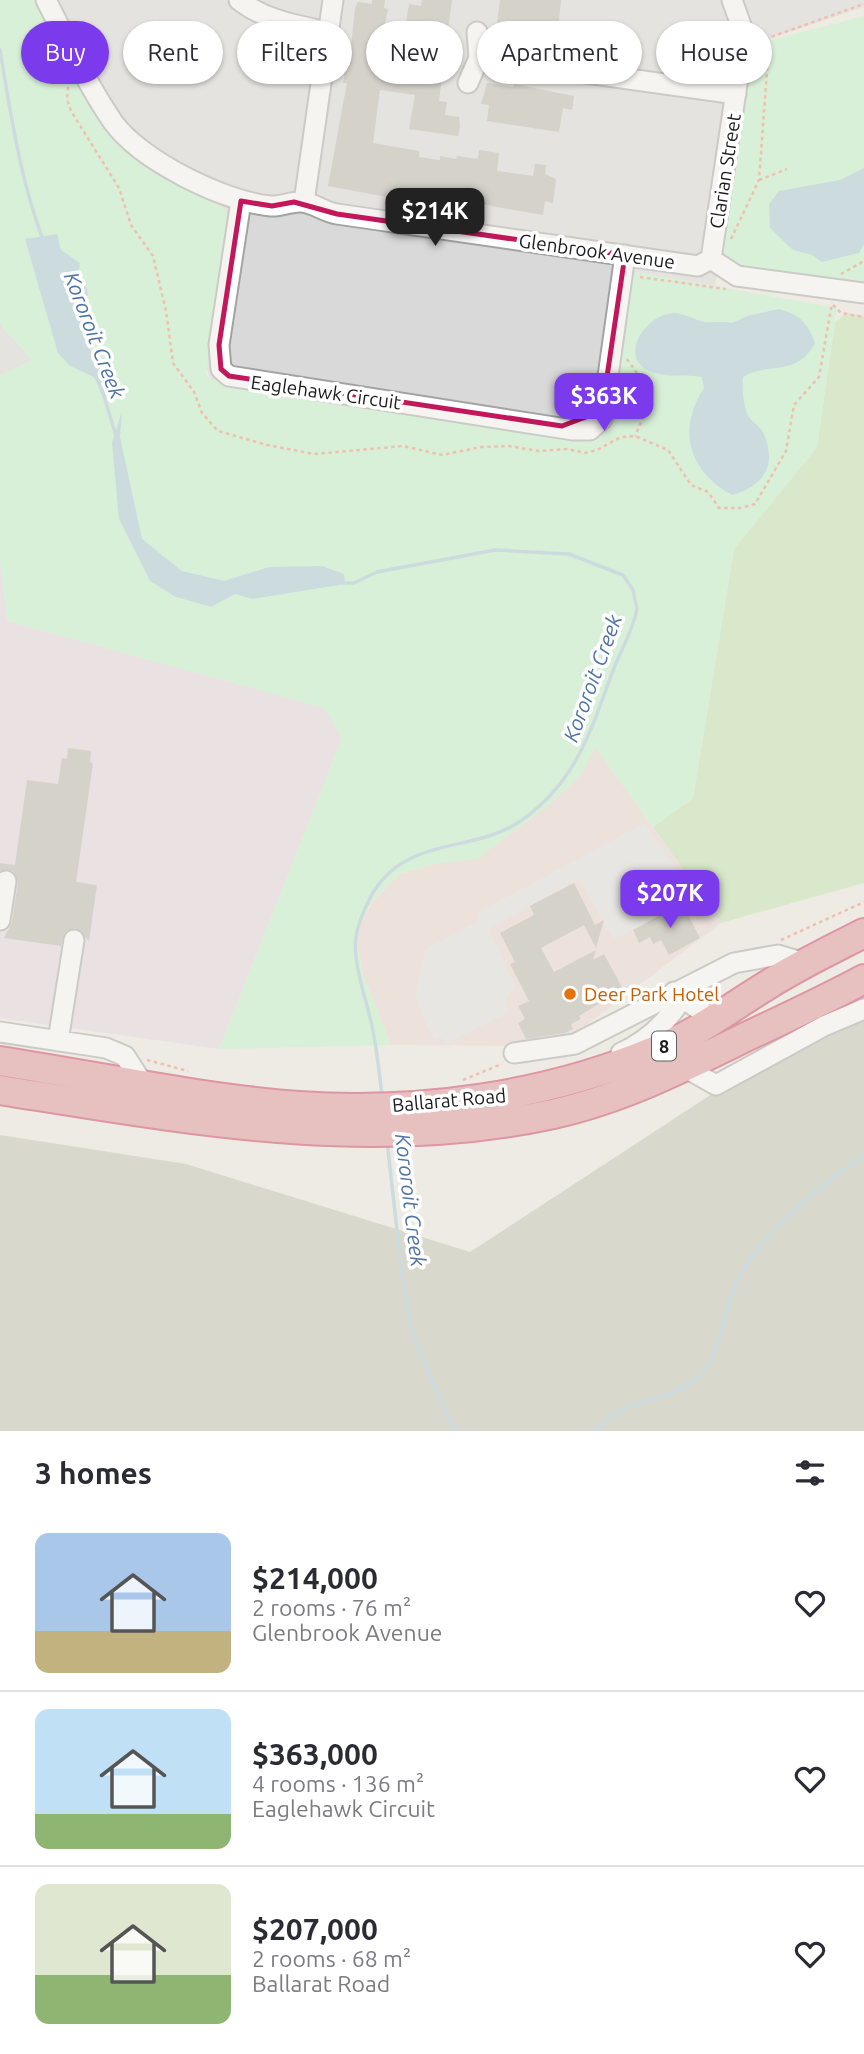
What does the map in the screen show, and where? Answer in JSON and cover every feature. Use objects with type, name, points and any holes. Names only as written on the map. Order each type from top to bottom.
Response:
[{"type":"highway","name":"Ballarat Road","points":[[443,1116],[603,1070],[659,1049],[703,1026],[805,963],[864,933]]},
{"type":"highway","name":"Ballarat Road","points":[[0,1090],[262,1128],[319,1120],[554,1114],[695,1062],[864,979]]},
{"type":"highway","points":[[695,1062],[703,1026]]},
{"type":"highway","name":"Ballarat Road","points":[[0,1061],[144,1084],[319,1120]]},
{"type":"street","name":"Glenbrook Avenue","points":[[46,0],[57,21]]},
{"type":"street","points":[[239,0],[253,11],[279,21]]},
{"type":"street","points":[[330,21],[333,0]]},
{"type":"street","name":"Clarian Street","points":[[711,259],[743,44],[742,28],[732,0]]},
{"type":"street","points":[[468,83],[477,64]]},
{"type":"street","points":[[642,81],[736,94]]},
{"type":"street","name":"Glenbrook Avenue","points":[[91,84],[115,124],[157,160],[192,181],[241,201],[272,206],[304,202],[337,214],[698,266],[711,259]]},
{"type":"street","points":[[304,202],[321,84]]},
{"type":"street","name":"Eaglehawk Circuit","points":[[241,201],[219,345],[221,369],[229,376],[562,426],[590,419],[596,413],[606,390],[633,256]]},
{"type":"street","points":[[711,259],[737,276],[864,293]]},
{"type":"street","points":[[0,920],[6,881]]},
{"type":"street","points":[[58,1041],[74,940]]},
{"type":"street","points":[[514,1053],[575,1044],[676,998],[734,963],[778,955],[805,963]]},
{"type":"street","points":[[676,998],[703,1026]]},
{"type":"street","points":[[603,1070],[615,1056],[639,1045],[668,1019],[676,998]]},
{"type":"street","points":[[695,1062],[716,1085],[824,1026],[864,1009]]},
{"type":"street","points":[[0,1032],[118,1052],[131,1062],[144,1084]]},
{"type":"path","points":[[772,37],[864,4]]},
{"type":"path","points":[[69,84],[67,99],[71,111],[119,188],[131,225],[153,256],[166,311],[173,363],[194,392],[202,413],[218,431],[267,446],[314,454],[403,446],[442,455],[481,447],[509,446],[546,451],[567,449],[585,453],[621,437],[635,436],[668,450],[691,485],[708,492],[719,508],[740,508],[755,504],[786,451],[794,405],[819,377],[824,363],[832,304],[841,313],[864,317]]},
{"type":"path","points":[[730,242],[758,180],[767,84]]},
{"type":"path","points":[[758,180],[787,169]]},
{"type":"path","points":[[633,256],[639,285]]},
{"type":"path","points":[[625,351],[639,376],[648,407],[635,436]]},
{"type":"highlighted area","points":[[241,201],[272,206],[294,202],[337,214],[625,255],[605,390],[596,413],[562,426],[229,376],[221,369],[219,345]]},
{"type":"shaded area","points":[[35,0],[864,0],[864,7],[772,38],[772,21],[656,21],[656,84],[743,84],[715,286],[636,272],[607,432],[600,437],[211,380],[84,84],[109,84],[109,21],[47,21]]},
{"type":"shaded area","points":[[0,321],[2,327],[33,360],[0,375]]},
{"type":"shaded area","points":[[0,559],[7,621],[325,708],[342,738],[219,1049],[0,1018]]},
{"type":"shaded area","name":"Deer Park Hotel","points":[[595,746],[721,923],[559,1046],[391,1045],[363,974],[357,945],[361,922],[372,902],[400,874],[438,863],[477,858],[545,808],[582,774]]},
{"type":"shaded area","points":[[645,823],[697,898],[613,939],[579,878],[489,929],[515,987],[506,998],[508,1013],[445,1044],[441,1037],[434,1040],[415,996],[425,949],[479,921],[477,913]]},
{"type":"shaded area","points":[[864,1017],[864,1431],[0,1431],[0,1135],[186,1164],[470,1252],[787,1045]]},
{"type":"green space","points":[[0,0],[35,0],[47,21],[21,21],[21,84],[84,84],[92,97],[218,200],[229,218],[206,373],[211,380],[600,437],[607,432],[630,276],[636,272],[837,308],[817,447],[734,549],[693,798],[653,827],[595,747],[582,774],[545,808],[477,859],[438,863],[400,874],[371,902],[361,922],[357,944],[363,974],[391,1045],[219,1049],[342,738],[324,708],[7,621],[0,559],[0,375],[32,360],[2,327]]},
{"type":"green space","points":[[864,16],[864,290],[739,271],[722,260],[720,252],[743,84],[772,84],[772,40]]},
{"type":"green space","points":[[846,313],[864,316],[864,883],[721,923],[653,827],[693,798],[734,549],[817,447],[835,322]]},
{"type":"water","points":[[864,168],[864,244],[859,253],[822,262],[812,255],[793,250],[770,228],[769,204],[779,191],[840,180]]},
{"type":"water","points":[[57,234],[61,250],[80,263],[78,276],[87,288],[91,334],[89,348],[110,383],[104,400],[94,377],[70,366],[58,353],[25,239]]},
{"type":"water","points":[[779,309],[802,321],[815,343],[800,361],[753,372],[743,377],[745,406],[749,417],[763,432],[769,454],[768,464],[760,480],[732,495],[705,474],[691,448],[691,419],[704,388],[702,377],[652,372],[636,359],[635,350],[643,331],[650,323],[668,314],[682,314],[705,322],[732,323],[747,316]]},
{"type":"water","points":[[122,411],[120,437],[142,539],[182,571],[224,581],[269,567],[322,566],[344,574],[345,584],[252,599],[235,594],[211,607],[176,597],[150,581],[119,519],[112,443]]},
{"type":"building","points":[[372,0],[385,0],[384,8],[388,9],[386,21],[366,21],[366,84],[441,84],[439,101],[447,102],[445,115],[459,117],[460,126],[458,136],[409,129],[415,95],[380,90],[373,143],[419,151],[419,157],[440,160],[440,156],[478,159],[479,150],[499,153],[497,171],[533,176],[535,164],[546,165],[545,174],[556,179],[553,203],[545,201],[543,215],[463,201],[453,200],[452,203],[387,193],[387,197],[328,186],[347,84],[352,84],[355,8],[358,2],[372,4]]},
{"type":"building","points":[[422,0],[452,0],[449,21],[406,21],[409,4],[421,6]]},
{"type":"building","points":[[500,0],[561,0],[559,21],[497,21]]},
{"type":"building","points":[[487,84],[513,87],[514,84],[574,96],[572,110],[563,108],[559,132],[487,121],[489,105],[481,104]]},
{"type":"building","points":[[68,748],[91,751],[90,762],[93,763],[76,882],[97,885],[89,941],[75,928],[64,933],[61,946],[4,938],[12,922],[18,882],[13,871],[0,871],[0,863],[15,865],[27,780],[58,784],[62,758],[67,759]]},
{"type":"building","points":[[574,883],[595,925],[604,920],[596,948],[584,925],[541,948],[554,972],[596,950],[593,960],[604,954],[623,989],[579,1016],[581,1019],[571,1024],[573,1029],[565,1033],[526,1039],[518,1023],[525,1019],[518,1006],[529,1001],[510,964],[515,962],[500,933],[534,915],[530,906]]},
{"type":"building","points":[[682,903],[700,938],[669,955],[661,940],[653,944],[650,937],[639,943],[633,930]]},
{"type":"waterway","name":"Kororoit Creek","points":[[0,50],[22,170],[43,240]]},
{"type":"waterway","name":"Kororoit Creek","points":[[104,396],[116,436]]},
{"type":"waterway","name":"Kororoit Creek","points":[[342,583],[354,583],[377,572],[495,550],[569,554],[623,575],[633,590],[637,609],[590,732],[557,788],[522,820],[503,831],[420,854],[401,864],[384,878],[370,898],[358,927],[355,947],[374,1035],[382,1095]]},
{"type":"waterway","name":"Kororoit Creek","points":[[387,1141],[403,1284],[413,1335],[452,1426],[457,1431]]},
{"type":"waterway","name":"Kororoit Creek","points":[[593,1431],[627,1407],[668,1395],[696,1379],[711,1358],[732,1293],[747,1263],[793,1211],[864,1155]]},
{"type":"place","name":"Deer Park Hotel","points":[[570,994]]}]
